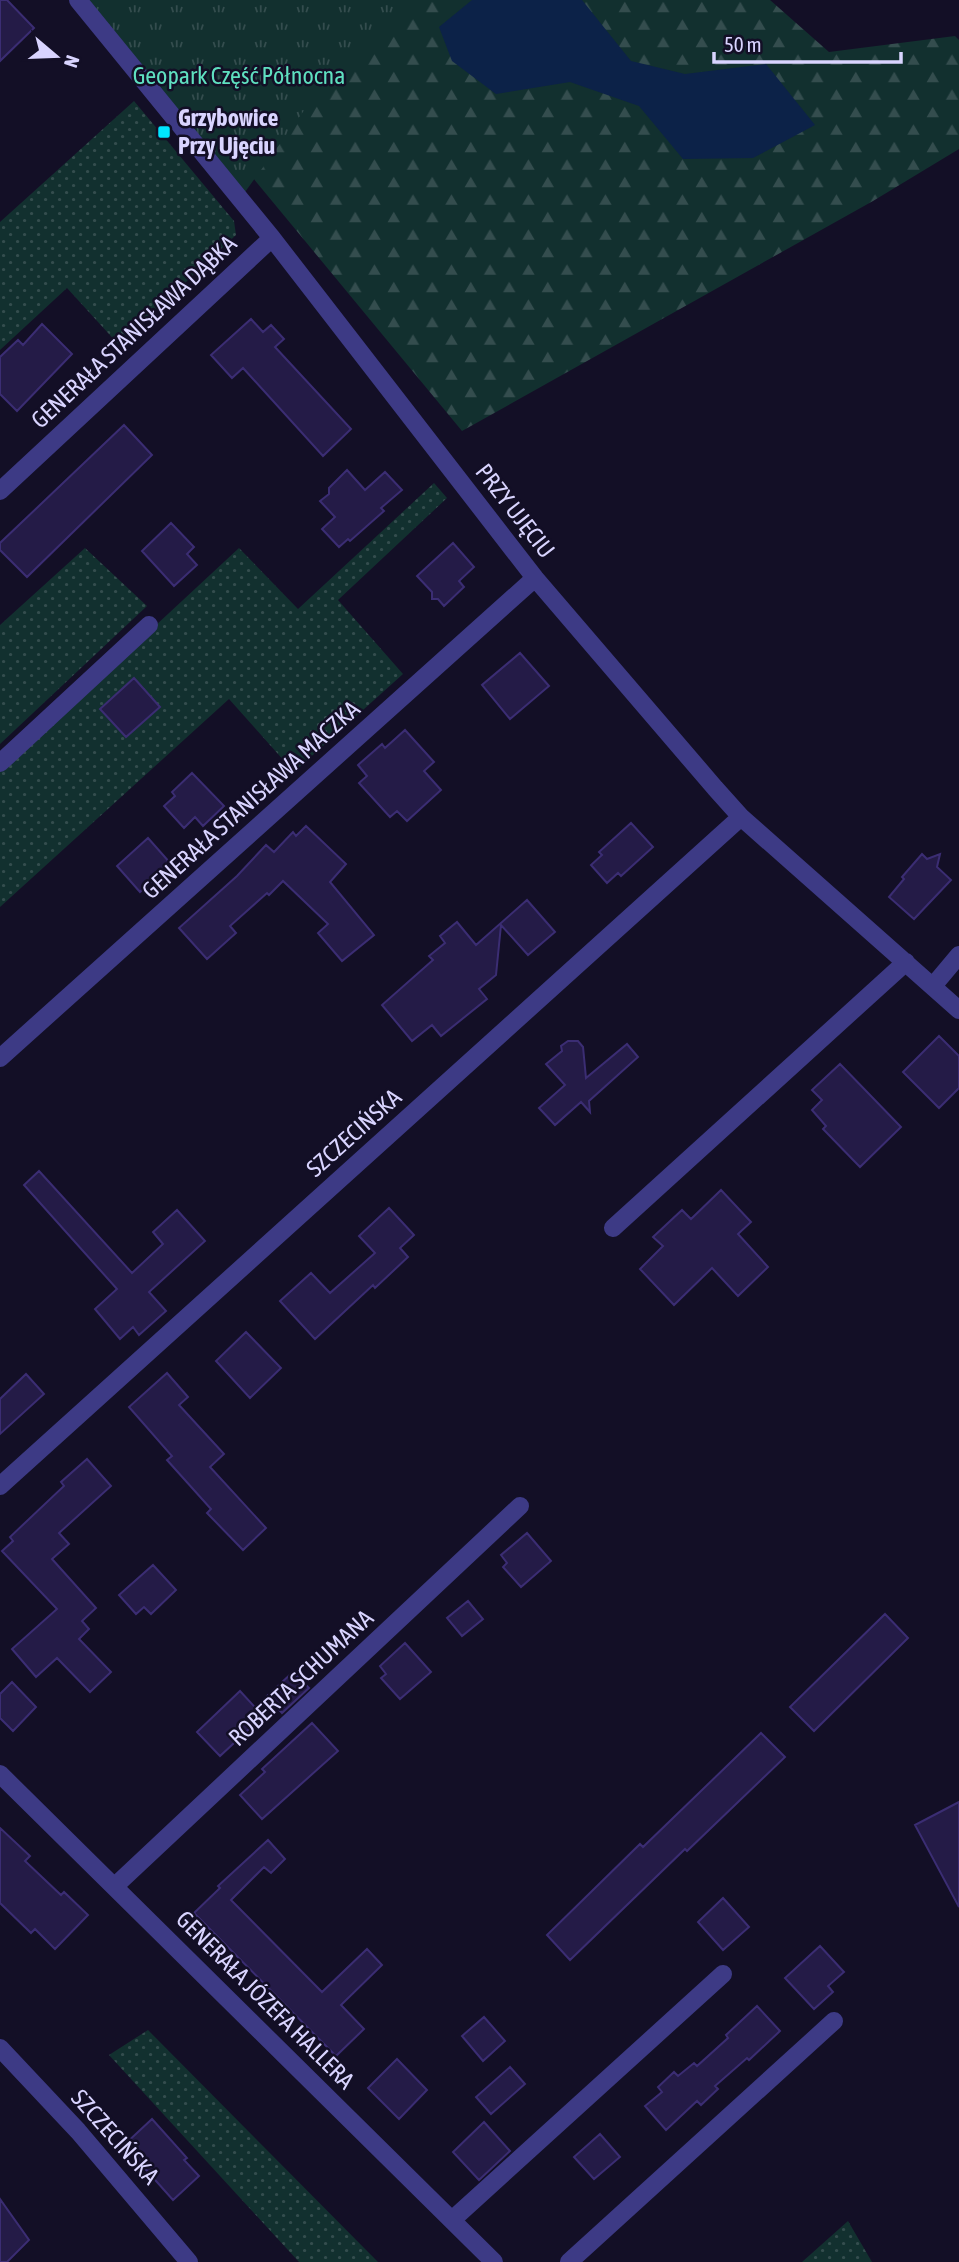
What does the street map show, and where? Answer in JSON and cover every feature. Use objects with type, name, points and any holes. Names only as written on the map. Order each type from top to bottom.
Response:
[{"type":"street","name":"PRZY UJĘCIU","points":[[78,0],[272,238],[536,578],[741,817],[959,1010]]},
{"type":"street","name":"GENERAŁA STANISŁAWA DĄBKA","points":[[0,491],[272,238]]},
{"type":"street","name":"GENERAŁA STANISŁAWA MACZKA","points":[[0,1058],[536,578]]},
{"type":"street","points":[[0,763],[149,625]]},
{"type":"street","name":"SZCZECIŃSKA","points":[[0,1486],[741,817]]},
{"type":"street","points":[[933,986],[959,954]]},
{"type":"street","points":[[613,1228],[906,962]]},
{"type":"street","name":"ROBERTA SCHUMANA","points":[[115,1886],[520,1506]]},
{"type":"street","name":"GENERAŁA JÓZEFA HALLERA","points":[[0,1774],[494,2262]]},
{"type":"street","points":[[453,2220],[723,1974]]},
{"type":"street","points":[[569,2262],[834,2021]]},
{"type":"street","name":"SZCZECIŃSKA","points":[[0,2048],[78,2131],[189,2262]]},
{"type":"green space","name":"Geopark Część Północna","points":[[89,0],[425,0],[405,11],[313,98],[240,199]]},
{"type":"green space","points":[[106,0],[770,0],[829,52],[955,36],[959,40],[959,149],[873,201],[462,431]]},
{"type":"green space","points":[[134,101],[234,221],[236,235],[119,345],[67,288],[0,350],[0,222]]},
{"type":"green space","points":[[434,483],[447,498],[338,600],[403,674],[294,772],[229,699],[0,907],[0,770],[239,548],[298,609]]},
{"type":"green space","points":[[85,548],[147,606],[0,744],[0,625]]},
{"type":"green space","points":[[148,2030],[378,2262],[299,2262],[109,2055]]},
{"type":"green space","points":[[848,2221],[872,2262],[802,2262]]},
{"type":"water","points":[[472,0],[582,0],[631,61],[685,74],[766,64],[815,125],[753,158],[683,159],[639,106],[570,82],[496,94],[452,61],[439,27]]},
{"type":"building","points":[[0,0],[7,0],[34,28],[0,61]]},
{"type":"building","points":[[251,319],[263,332],[271,325],[284,339],[275,347],[351,429],[323,456],[243,368],[232,378],[211,355]]},
{"type":"building","points":[[42,324],[72,354],[17,411],[0,394],[0,357],[18,340],[23,345]]},
{"type":"building","points":[[124,425],[152,455],[27,577],[0,550],[0,543]]},
{"type":"building","points":[[347,470],[365,490],[385,472],[402,490],[381,508],[384,511],[350,541],[348,539],[339,547],[322,529],[335,517],[320,501],[329,494],[329,488]]},
{"type":"building","points":[[171,523],[194,547],[187,554],[197,565],[174,586],[142,551]]},
{"type":"building","points":[[453,543],[474,567],[459,581],[464,587],[444,606],[438,599],[432,599],[432,592],[417,576]]},
{"type":"building","points":[[520,653],[549,686],[510,719],[482,685]]},
{"type":"building","points":[[134,678],[160,707],[126,737],[100,709]]},
{"type":"building","points":[[405,730],[434,762],[424,771],[441,790],[407,821],[397,811],[390,817],[359,783],[367,776],[358,765],[382,744],[385,748]]},
{"type":"building","points":[[192,773],[224,806],[203,826],[195,817],[184,828],[164,806],[175,796],[172,792]]},
{"type":"building","points":[[631,823],[653,847],[621,876],[618,873],[607,883],[591,865],[602,855],[599,852]]},
{"type":"building","points":[[306,826],[346,864],[330,882],[374,935],[342,961],[318,933],[328,924],[283,881],[230,926],[236,933],[207,959],[179,928],[237,876],[266,845],[274,852],[293,832],[296,836]]},
{"type":"building","points":[[148,838],[171,864],[140,892],[117,866]]},
{"type":"building","points":[[922,854],[927,859],[940,854],[937,867],[951,880],[914,919],[889,897]]},
{"type":"building","points":[[527,900],[555,932],[528,955],[501,925],[496,975],[479,989],[487,999],[441,1036],[432,1025],[412,1041],[382,1005],[433,960],[429,956],[445,943],[440,936],[457,922],[476,945]]},
{"type":"building","points":[[939,1036],[959,1056],[959,1088],[939,1108],[903,1072]]},
{"type":"building","points":[[568,1041],[578,1041],[583,1047],[586,1078],[627,1044],[638,1057],[589,1101],[590,1112],[581,1102],[555,1125],[539,1108],[565,1085],[546,1064],[562,1051],[561,1046]]},
{"type":"building","points":[[840,1064],[901,1127],[860,1167],[823,1129],[826,1126],[812,1110],[822,1100],[812,1090]]},
{"type":"building","points":[[39,1171],[132,1273],[163,1244],[153,1232],[177,1210],[205,1241],[149,1292],[166,1311],[139,1335],[133,1327],[120,1339],[95,1309],[117,1289],[24,1185]]},
{"type":"building","points":[[721,1190],[751,1222],[738,1234],[768,1267],[738,1296],[712,1268],[674,1305],[640,1269],[663,1246],[653,1237],[682,1210],[691,1219]]},
{"type":"building","points":[[389,1208],[414,1235],[400,1248],[408,1257],[375,1288],[373,1285],[315,1339],[280,1301],[311,1273],[330,1293],[375,1253],[359,1236]]},
{"type":"building","points":[[246,1332],[281,1368],[250,1398],[216,1361]]},
{"type":"building","points":[[167,1373],[188,1397],[179,1405],[224,1454],[210,1467],[266,1528],[243,1550],[207,1513],[211,1509],[167,1460],[172,1456],[129,1407]]},
{"type":"building","points":[[26,1374],[44,1394],[0,1434],[0,1399]]},
{"type":"building","points":[[87,1459],[111,1486],[59,1533],[69,1544],[52,1559],[96,1608],[82,1621],[89,1629],[79,1639],[111,1672],[90,1692],[57,1658],[36,1677],[12,1649],[57,1609],[2,1551],[13,1541],[10,1537],[64,1486],[61,1482]]},
{"type":"building","points":[[527,1533],[551,1561],[521,1587],[503,1567],[507,1563],[501,1555]]},
{"type":"building","points":[[153,1565],[176,1590],[151,1614],[144,1607],[136,1614],[119,1595]]},
{"type":"building","points":[[468,1601],[483,1619],[462,1636],[447,1618]]},
{"type":"building","points":[[885,1614],[908,1638],[814,1731],[790,1707]]},
{"type":"building","points":[[405,1643],[431,1672],[400,1699],[381,1678],[386,1674],[380,1666]]},
{"type":"building","points":[[293,1672],[309,1688],[282,1713],[267,1696]]},
{"type":"building","points":[[12,1682],[36,1707],[13,1731],[0,1718],[0,1694]]},
{"type":"building","points":[[240,1691],[263,1716],[220,1756],[197,1732]]},
{"type":"building","points":[[312,1723],[338,1751],[262,1819],[240,1795],[265,1772],[262,1769]]},
{"type":"building","points":[[761,1733],[785,1757],[570,1960],[547,1935],[640,1844],[643,1847]]},
{"type":"building","points":[[959,1802],[959,1907],[915,1825]]},
{"type":"building","points":[[0,1828],[30,1856],[25,1861],[61,1895],[64,1892],[88,1915],[55,1949],[35,1929],[31,1933],[0,1903]]},
{"type":"building","points":[[268,1840],[285,1859],[271,1873],[264,1867],[231,1900],[322,1992],[367,1949],[382,1965],[341,2005],[364,2029],[336,2056],[194,1913],[220,1888],[218,1886]]},
{"type":"building","points":[[723,1898],[749,1927],[723,1950],[698,1922]]},
{"type":"building","points":[[820,1946],[844,1972],[828,1986],[833,1992],[814,2009],[785,1978]]},
{"type":"building","points":[[757,2006],[780,2031],[749,2060],[747,2058],[715,2086],[718,2089],[701,2105],[697,2101],[666,2130],[645,2106],[662,2092],[658,2087],[674,2072],[678,2076],[694,2063],[697,2066],[728,2038],[726,2035]]},
{"type":"building","points":[[484,2017],[505,2041],[483,2061],[462,2036]]},
{"type":"building","points":[[397,2059],[427,2090],[399,2119],[368,2088]]},
{"type":"building","points":[[510,2067],[525,2084],[491,2114],[476,2097]]},
{"type":"building","points":[[152,2119],[187,2158],[184,2160],[199,2176],[173,2200],[124,2145]]},
{"type":"building","points":[[484,2122],[510,2151],[479,2180],[453,2152]]},
{"type":"building","points":[[600,2134],[620,2157],[594,2179],[574,2157]]},
{"type":"building","points":[[0,2199],[29,2240],[7,2262],[0,2262]]},
{"type":"place","name":"Grzybowice Przy Ujęciu","points":[[164,132]]}]
